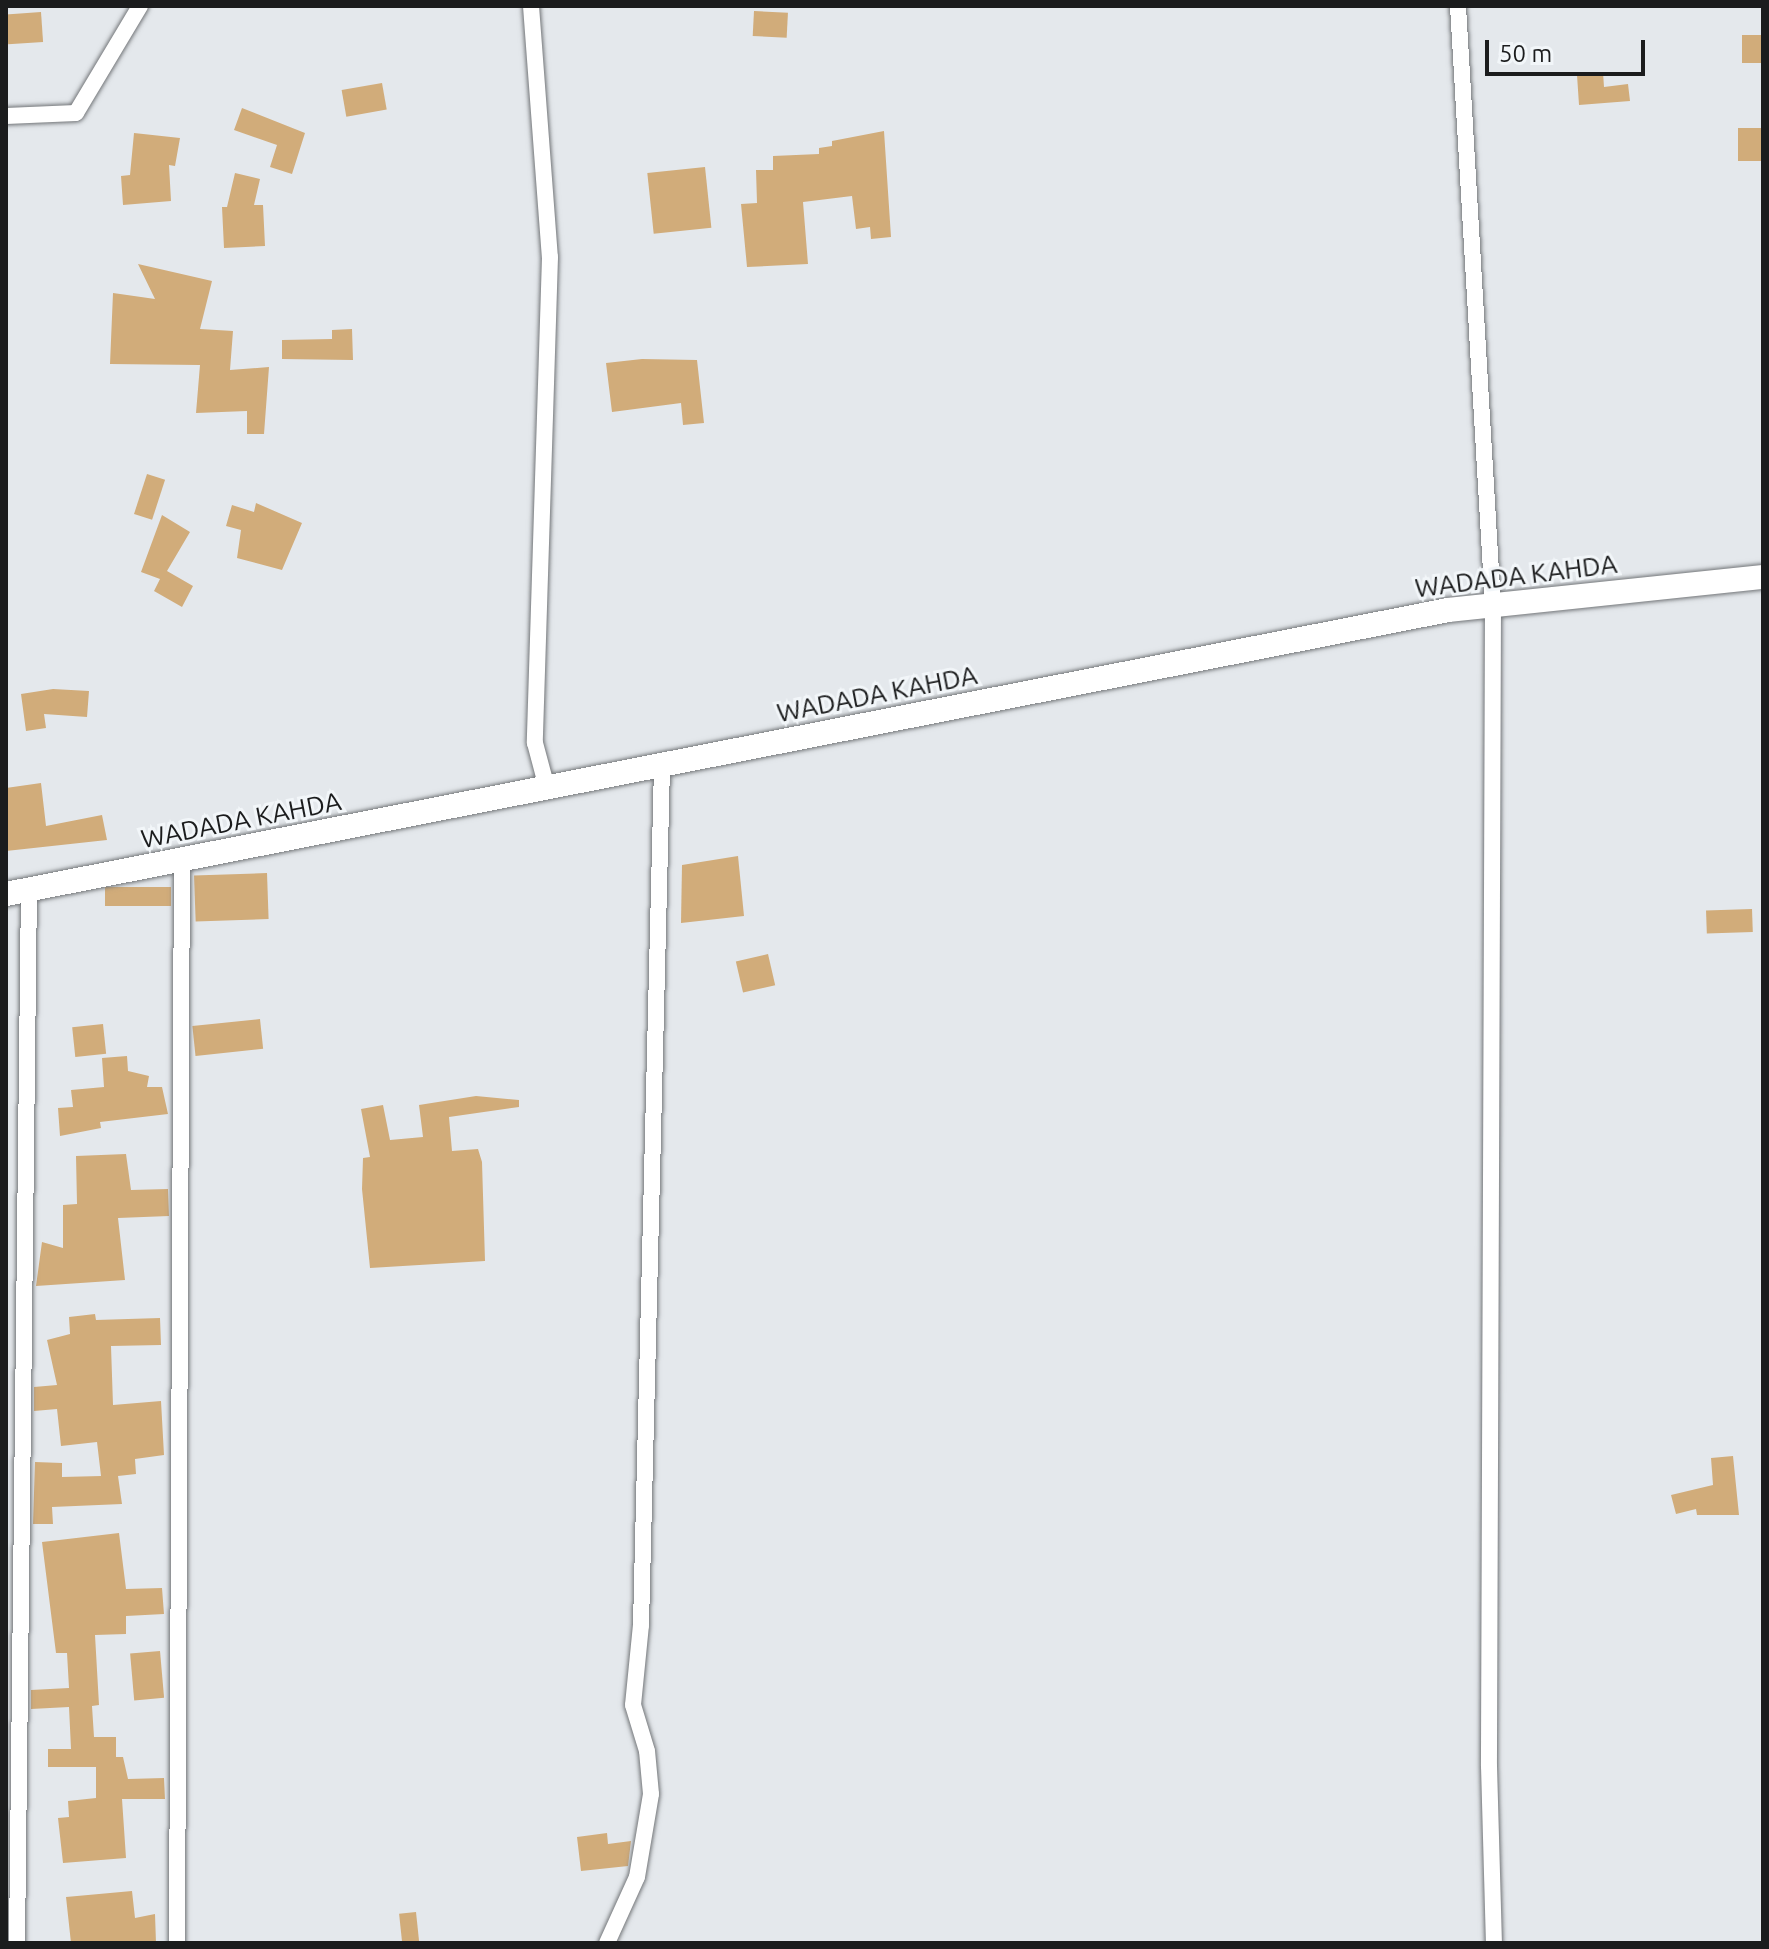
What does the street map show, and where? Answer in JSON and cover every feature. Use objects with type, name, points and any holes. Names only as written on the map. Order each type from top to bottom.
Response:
[{"type":"main road","name":"WADADA KAHDA","points":[[17,892],[1493,605],[1763,577]]},
{"type":"street","points":[[6,116],[76,113],[140,6]]},
{"type":"street","points":[[531,6],[550,257],[535,743],[547,788]]},
{"type":"street","points":[[1458,6],[1493,605],[1489,1766],[1494,1943]]},
{"type":"street","points":[[607,1943],[637,1877],[651,1794],[647,1751],[633,1705],[641,1625],[662,765]]},
{"type":"street","points":[[177,1943],[182,860]]},
{"type":"street","points":[[17,892],[17,1943]]},
{"type":"building","points":[[754,11],[788,13],[787,38],[753,36]]},
{"type":"building","points":[[41,12],[43,42],[8,44],[6,14]]},
{"type":"building","points":[[1742,35],[1763,35],[1763,63],[1742,63]]},
{"type":"building","points":[[1603,72],[1604,87],[1628,84],[1630,101],[1579,105],[1577,75]]},
{"type":"building","points":[[382,83],[387,110],[346,117],[342,90]]},
{"type":"building","points":[[242,108],[305,133],[292,174],[270,167],[277,145],[234,130]]},
{"type":"building","points":[[1738,128],[1763,128],[1763,161],[1738,161]]},
{"type":"building","points":[[884,131],[891,237],[871,239],[870,227],[856,229],[852,196],[803,202],[808,264],[747,267],[741,204],[757,203],[756,170],[773,170],[773,156],[819,154],[819,148],[832,146],[832,141]]},
{"type":"building","points":[[134,133],[180,138],[175,166],[169,165],[171,201],[123,205],[121,176],[130,175]]},
{"type":"building","points":[[705,167],[711,228],[654,234],[647,173]]},
{"type":"building","points":[[235,173],[260,179],[254,205],[263,205],[265,246],[224,248],[222,207],[227,207]]},
{"type":"building","points":[[138,264],[212,281],[200,329],[233,331],[230,370],[269,367],[264,434],[247,434],[247,411],[196,413],[200,365],[110,364],[113,293],[155,299]]},
{"type":"building","points":[[352,329],[353,360],[282,359],[282,340],[332,339],[332,330]]},
{"type":"building","points":[[642,359],[697,360],[704,423],[683,425],[681,403],[612,412],[606,363]]},
{"type":"building","points":[[147,474],[165,480],[152,520],[134,514]]},
{"type":"building","points":[[256,503],[302,523],[282,570],[237,558],[241,530],[226,526],[232,505],[254,512]]},
{"type":"building","points":[[162,515],[190,532],[167,571],[193,586],[182,607],[154,591],[160,579],[141,572]]},
{"type":"building","points":[[53,689],[89,691],[87,717],[44,714],[46,728],[26,731],[21,694]]},
{"type":"building","points":[[41,783],[46,826],[102,815],[107,840],[6,851],[6,788]]},
{"type":"building","points":[[738,856],[744,916],[681,923],[682,865]]},
{"type":"building","points":[[267,873],[269,919],[196,922],[194,876]]},
{"type":"building","points":[[105,887],[171,887],[171,906],[105,906]]},
{"type":"building","points":[[1752,909],[1753,932],[1707,934],[1706,911]]},
{"type":"building","points":[[768,954],[775,985],[743,993],[736,961]]},
{"type":"building","points":[[260,1019],[263,1049],[196,1056],[192,1026]]},
{"type":"building","points":[[103,1024],[106,1054],[75,1057],[72,1027]]},
{"type":"building","points":[[127,1056],[128,1071],[149,1076],[147,1087],[162,1087],[168,1114],[100,1122],[101,1128],[60,1136],[58,1108],[73,1107],[71,1090],[104,1087],[102,1058]]},
{"type":"building","points":[[476,1096],[519,1100],[519,1107],[449,1117],[452,1151],[478,1149],[482,1162],[485,1261],[370,1268],[362,1189],[363,1158],[370,1157],[361,1109],[383,1105],[390,1140],[423,1137],[419,1105]]},
{"type":"building","points":[[126,1154],[131,1190],[168,1189],[169,1216],[118,1218],[125,1280],[36,1286],[42,1242],[63,1248],[63,1205],[77,1204],[76,1156]]},
{"type":"building","points":[[95,1314],[96,1320],[160,1318],[161,1345],[111,1346],[113,1405],[161,1401],[164,1455],[135,1459],[136,1474],[118,1476],[122,1504],[52,1507],[53,1524],[33,1524],[35,1462],[62,1463],[62,1477],[101,1476],[97,1442],[61,1446],[57,1409],[34,1411],[34,1387],[57,1385],[47,1340],[70,1334],[69,1317]]},
{"type":"building","points":[[1733,1456],[1739,1515],[1697,1515],[1696,1509],[1676,1514],[1671,1495],[1713,1485],[1711,1458]]},
{"type":"building","points":[[119,1533],[126,1589],[162,1588],[164,1614],[126,1616],[126,1634],[95,1635],[99,1705],[92,1706],[94,1737],[116,1737],[116,1757],[123,1757],[128,1779],[164,1778],[165,1799],[122,1799],[126,1858],[63,1863],[58,1818],[69,1817],[68,1801],[96,1798],[96,1767],[48,1767],[48,1749],[71,1749],[69,1707],[31,1709],[31,1690],[69,1688],[67,1653],[56,1653],[42,1542]]},
{"type":"building","points":[[160,1651],[164,1698],[134,1700],[130,1654]]},
{"type":"building","points":[[607,1833],[608,1844],[631,1841],[628,1866],[581,1871],[577,1837]]},
{"type":"building","points":[[132,1891],[135,1918],[155,1914],[156,1943],[71,1943],[66,1897]]},
{"type":"building","points":[[416,1912],[419,1943],[402,1943],[399,1914]]}]
